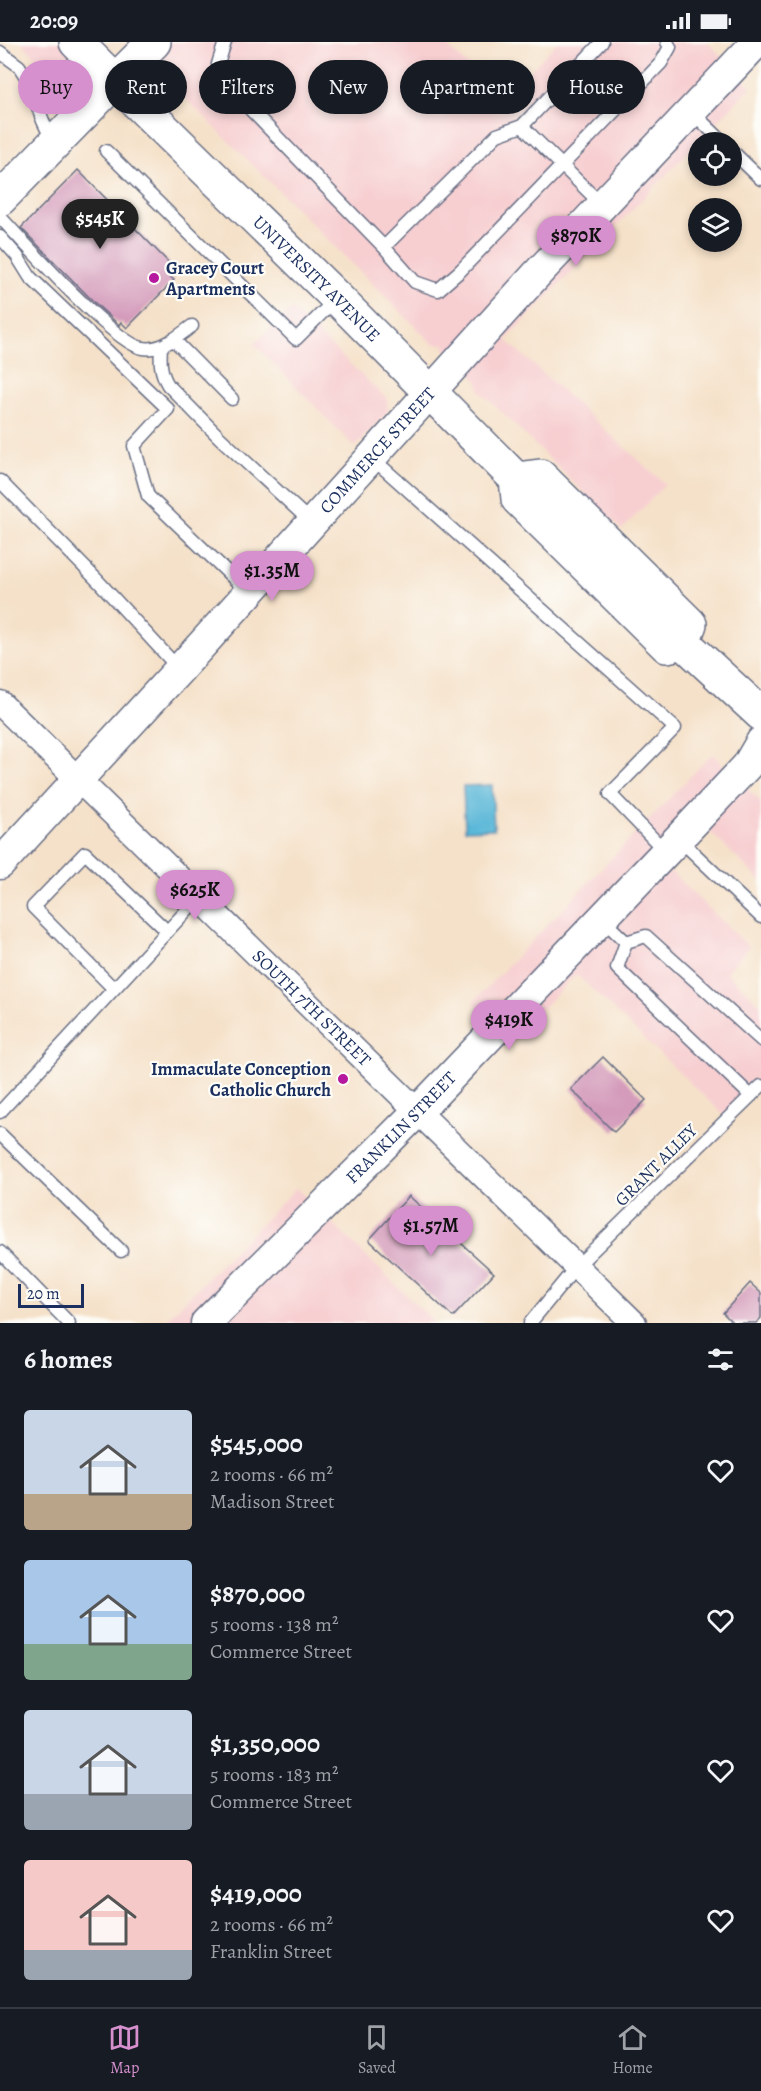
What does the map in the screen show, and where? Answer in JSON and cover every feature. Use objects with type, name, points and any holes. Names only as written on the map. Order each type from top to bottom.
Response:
[{"type":"main road","name":"UNIVERSITY AVENUE","points":[[76,42],[105,71]]},
{"type":"main road","points":[[136,60],[154,42]]},
{"type":"main road","points":[[0,199],[105,91]]},
{"type":"main road","name":"UNIVERSITY AVENUE","points":[[149,114],[337,298],[516,479],[518,499],[667,646],[683,642],[761,714]]},
{"type":"street","name":"COMMERCE STREET","points":[[0,864],[372,458],[478,338],[758,42]]},
{"type":"street","name":"SOUTH 7TH STREET","points":[[0,703],[200,896],[634,1323]]},
{"type":"street","name":"FRANKLIN STREET","points":[[206,1323],[417,1112],[602,919],[747,766],[761,741]]},
{"type":"lane","points":[[225,42],[218,64],[229,83],[251,110],[415,282],[438,290],[661,63],[670,47],[667,42]]},
{"type":"lane","points":[[384,247],[496,135],[522,126],[602,42]]},
{"type":"lane","points":[[0,52],[19,66],[28,80],[54,143]]},
{"type":"lane","points":[[691,111],[713,132]]},
{"type":"lane","points":[[522,126],[602,205]]},
{"type":"lane","points":[[106,151],[296,339],[337,298]]},
{"type":"lane","points":[[742,161],[761,179]]},
{"type":"lane","points":[[0,217],[117,335],[135,346],[144,349],[161,346],[192,326]]},
{"type":"lane","points":[[0,237],[17,256],[30,277],[168,409],[134,446],[148,496],[249,592]]},
{"type":"lane","points":[[173,339],[232,399]]},
{"type":"lane","points":[[161,346],[160,366],[168,385],[220,438],[312,523]]},
{"type":"lane","points":[[372,458],[675,728],[610,794],[761,917]]},
{"type":"lane","points":[[0,481],[98,581],[179,670]]},
{"type":"lane","points":[[114,989],[33,907],[85,853],[167,931]]},
{"type":"lane","points":[[0,1112],[200,896]]},
{"type":"lane","points":[[602,919],[626,942]]},
{"type":"lane","points":[[626,942],[646,936],[761,1040]]},
{"type":"lane","points":[[626,942],[617,968],[751,1096]]},
{"type":"lane","name":"GRANT ALLEY","points":[[534,1318],[576,1268],[761,1086]]},
{"type":"lane","points":[[0,1134],[121,1251]]},
{"type":"lane","points":[[0,1252],[69,1323]]},
{"type":"lane","points":[[534,1318],[549,1323]]},
{"type":"shaded area","points":[[21,42],[102,42],[84,60],[39,60]]},
{"type":"shaded area","points":[[149,42],[443,42],[462,60],[400,60],[400,114],[535,114],[535,66],[557,42],[707,42],[751,87],[707,132],[688,132],[688,152],[506,340],[665,484],[622,530],[480,391],[478,381],[446,350],[444,344],[433,344],[201,114],[296,114],[296,60],[199,60],[199,112],[187,100],[187,60],[165,60]]},
{"type":"shaded area","points":[[292,309],[387,399],[388,411],[355,447],[254,344]]},
{"type":"shaded area","points":[[712,754],[761,802],[761,881],[710,832],[670,871],[749,947],[726,972],[761,1005],[761,1085],[727,1118],[576,974],[511,1040],[473,1002]]},
{"type":"shaded area","points":[[296,1188],[435,1323],[163,1323]]},
{"type":"water","points":[[492,785],[494,829],[465,830],[463,786]]},
{"type":"building","points":[[78,170],[175,269],[168,275],[174,280],[127,328],[121,322],[119,325],[97,305],[21,228]]},
{"type":"building","points":[[603,1057],[646,1100],[614,1132],[571,1089]]},
{"type":"building","points":[[409,1196],[494,1273],[453,1317],[369,1240]]},
{"type":"building","points":[[750,1283],[761,1293],[761,1318],[756,1323],[733,1323],[723,1313]]},
{"type":"place","name":"Gracey Court Apartments","points":[[154,278]]},
{"type":"place","name":"Immaculate Conception Catholic Church","points":[[343,1079]]}]
